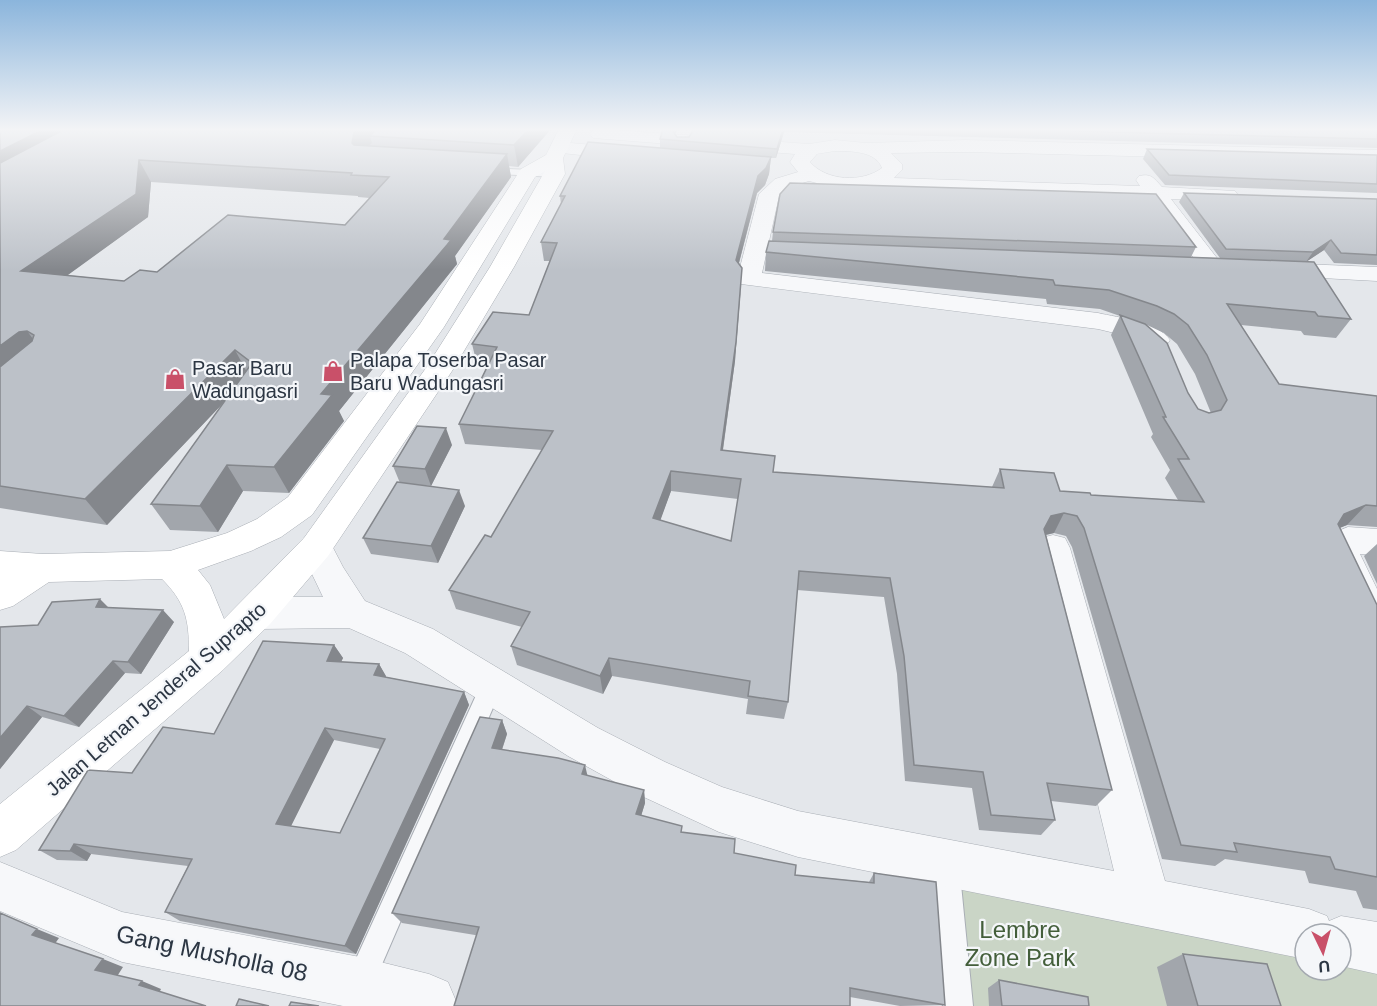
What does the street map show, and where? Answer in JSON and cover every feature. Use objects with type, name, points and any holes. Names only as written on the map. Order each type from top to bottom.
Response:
[{"type":"main road","points":[[0,565],[43,568],[170,565],[238,542],[269,528],[300,506],[538,176]]},
{"type":"main road","name":"Jalan Letnan Jenderal Suprapto","points":[[0,834],[209,658],[257,613],[316,547],[438,371],[502,267],[544,176]]},
{"type":"main road","points":[[170,565],[189,582],[202,603],[208,628],[209,658]]},
{"type":"main road","points":[[0,595],[43,568]]},
{"type":"street","points":[[797,176],[782,183],[769,194],[769,250],[750,279],[1114,324],[1152,337],[1169,351],[1174,360]]},
{"type":"street","points":[[817,176],[835,182],[1249,196]]},
{"type":"street","points":[[865,183],[884,176]]},
{"type":"street","points":[[1142,176],[1212,267]]},
{"type":"street","points":[[1189,266],[1377,274]]},
{"type":"street","points":[[1377,542],[1348,540],[1338,545],[1377,627]]},
{"type":"street","points":[[316,547],[328,574],[352,612]]},
{"type":"street","points":[[1053,548],[1146,901]]},
{"type":"street","points":[[257,613],[352,612],[419,641],[583,742],[649,777],[719,809],[798,834],[1293,931]]},
{"type":"street","name":"Gang Musholla 08","points":[[0,886],[122,937],[360,983],[429,1001]]},
{"type":"street","points":[[1353,943],[1377,948]]},
{"type":"lane","points":[[360,983],[491,687]]},
{"type":"lane","points":[[946,862],[958,1006]]},
{"type":"green space","name":"Lembre Zone Park","points":[[951,865],[1293,935],[1293,982],[1353,982],[1353,947],[1377,952],[1377,1006],[962,1006]]},
{"type":"building","points":[[0,176],[138,176],[136,194],[21,271],[124,281],[140,270],[157,272],[228,215],[345,225],[389,177],[369,176],[491,176],[444,239],[451,240],[321,394],[332,395],[274,467],[227,465],[200,506],[151,504],[252,363],[235,350],[85,499],[0,486],[0,367],[32,341],[34,335],[27,331],[19,332],[0,346]]},
{"type":"building","points":[[570,176],[758,176],[736,260],[742,268],[736,342],[721,450],[775,456],[773,472],[1004,488],[1000,469],[1054,473],[1060,491],[1204,502],[1178,459],[1189,459],[1163,417],[1166,417],[1120,315],[1145,324],[1167,343],[1188,393],[1198,409],[1209,413],[1221,410],[1227,400],[1207,355],[1188,325],[1174,314],[1157,306],[1109,290],[1055,285],[1053,280],[766,252],[769,241],[1314,262],[1351,319],[1318,316],[1315,312],[1227,304],[1279,384],[1377,396],[1377,506],[1366,505],[1344,514],[1338,524],[1377,605],[1377,877],[1335,869],[1330,857],[1234,843],[1237,852],[1181,845],[1084,528],[1077,516],[1064,513],[1051,516],[1044,529],[1112,790],[1047,783],[1055,820],[991,815],[983,772],[914,765],[904,656],[890,578],[799,571],[788,702],[748,696],[750,681],[609,658],[600,676],[511,646],[530,612],[449,590],[485,535],[491,537],[553,431],[459,424],[497,347],[472,344],[493,312],[529,315],[557,243],[541,242],[565,196],[560,196]],"holes":[[[671,471],[741,479],[731,541],[653,518]]]},
{"type":"building","points":[[1191,176],[1377,176],[1377,184]]},
{"type":"building","points":[[790,183],[1156,194],[1196,247],[773,232],[780,194]]},
{"type":"building","points":[[1184,193],[1377,199],[1377,255],[1341,253],[1331,240],[1313,252],[1226,249]]},
{"type":"building","points":[[417,426],[446,428],[425,469],[393,466]]},
{"type":"building","points":[[397,482],[459,490],[431,546],[363,538]]},
{"type":"building","points":[[100,599],[96,607],[163,610],[128,662],[113,661],[64,716],[27,706],[0,738],[0,627],[38,625],[52,602]]},
{"type":"building","points":[[263,641],[334,645],[327,661],[379,664],[374,675],[464,692],[345,946],[165,912],[192,859],[74,844],[70,851],[39,850],[88,770],[132,773],[163,727],[214,734]],"holes":[[[325,728],[385,739],[340,833],[276,824]]]},
{"type":"building","points":[[480,717],[502,720],[492,748],[558,758],[585,765],[582,774],[644,790],[636,814],[682,826],[681,832],[735,839],[734,853],[796,865],[795,875],[874,883],[874,873],[936,882],[945,1005],[850,988],[850,1006],[454,1006],[479,927],[392,913]]},
{"type":"building","points":[[0,913],[37,929],[32,935],[103,959],[95,970],[142,981],[139,985],[206,1006],[0,1006]]},
{"type":"building","points":[[1183,954],[1267,964],[1281,1006],[1198,1006]]},
{"type":"building","points":[[999,980],[1088,997],[1089,1006],[1002,1006]]},
{"type":"building","points":[[239,999],[269,1006],[236,1006]]},
{"type":"building","points":[[291,1002],[319,1006],[289,1006]]},
{"type":"place","name":"Palapa Toserba Pasar Baru Wadungasri","points":[[333,371]]},
{"type":"place","name":"Pasar Baru Wadungasri","points":[[175,379]]}]
